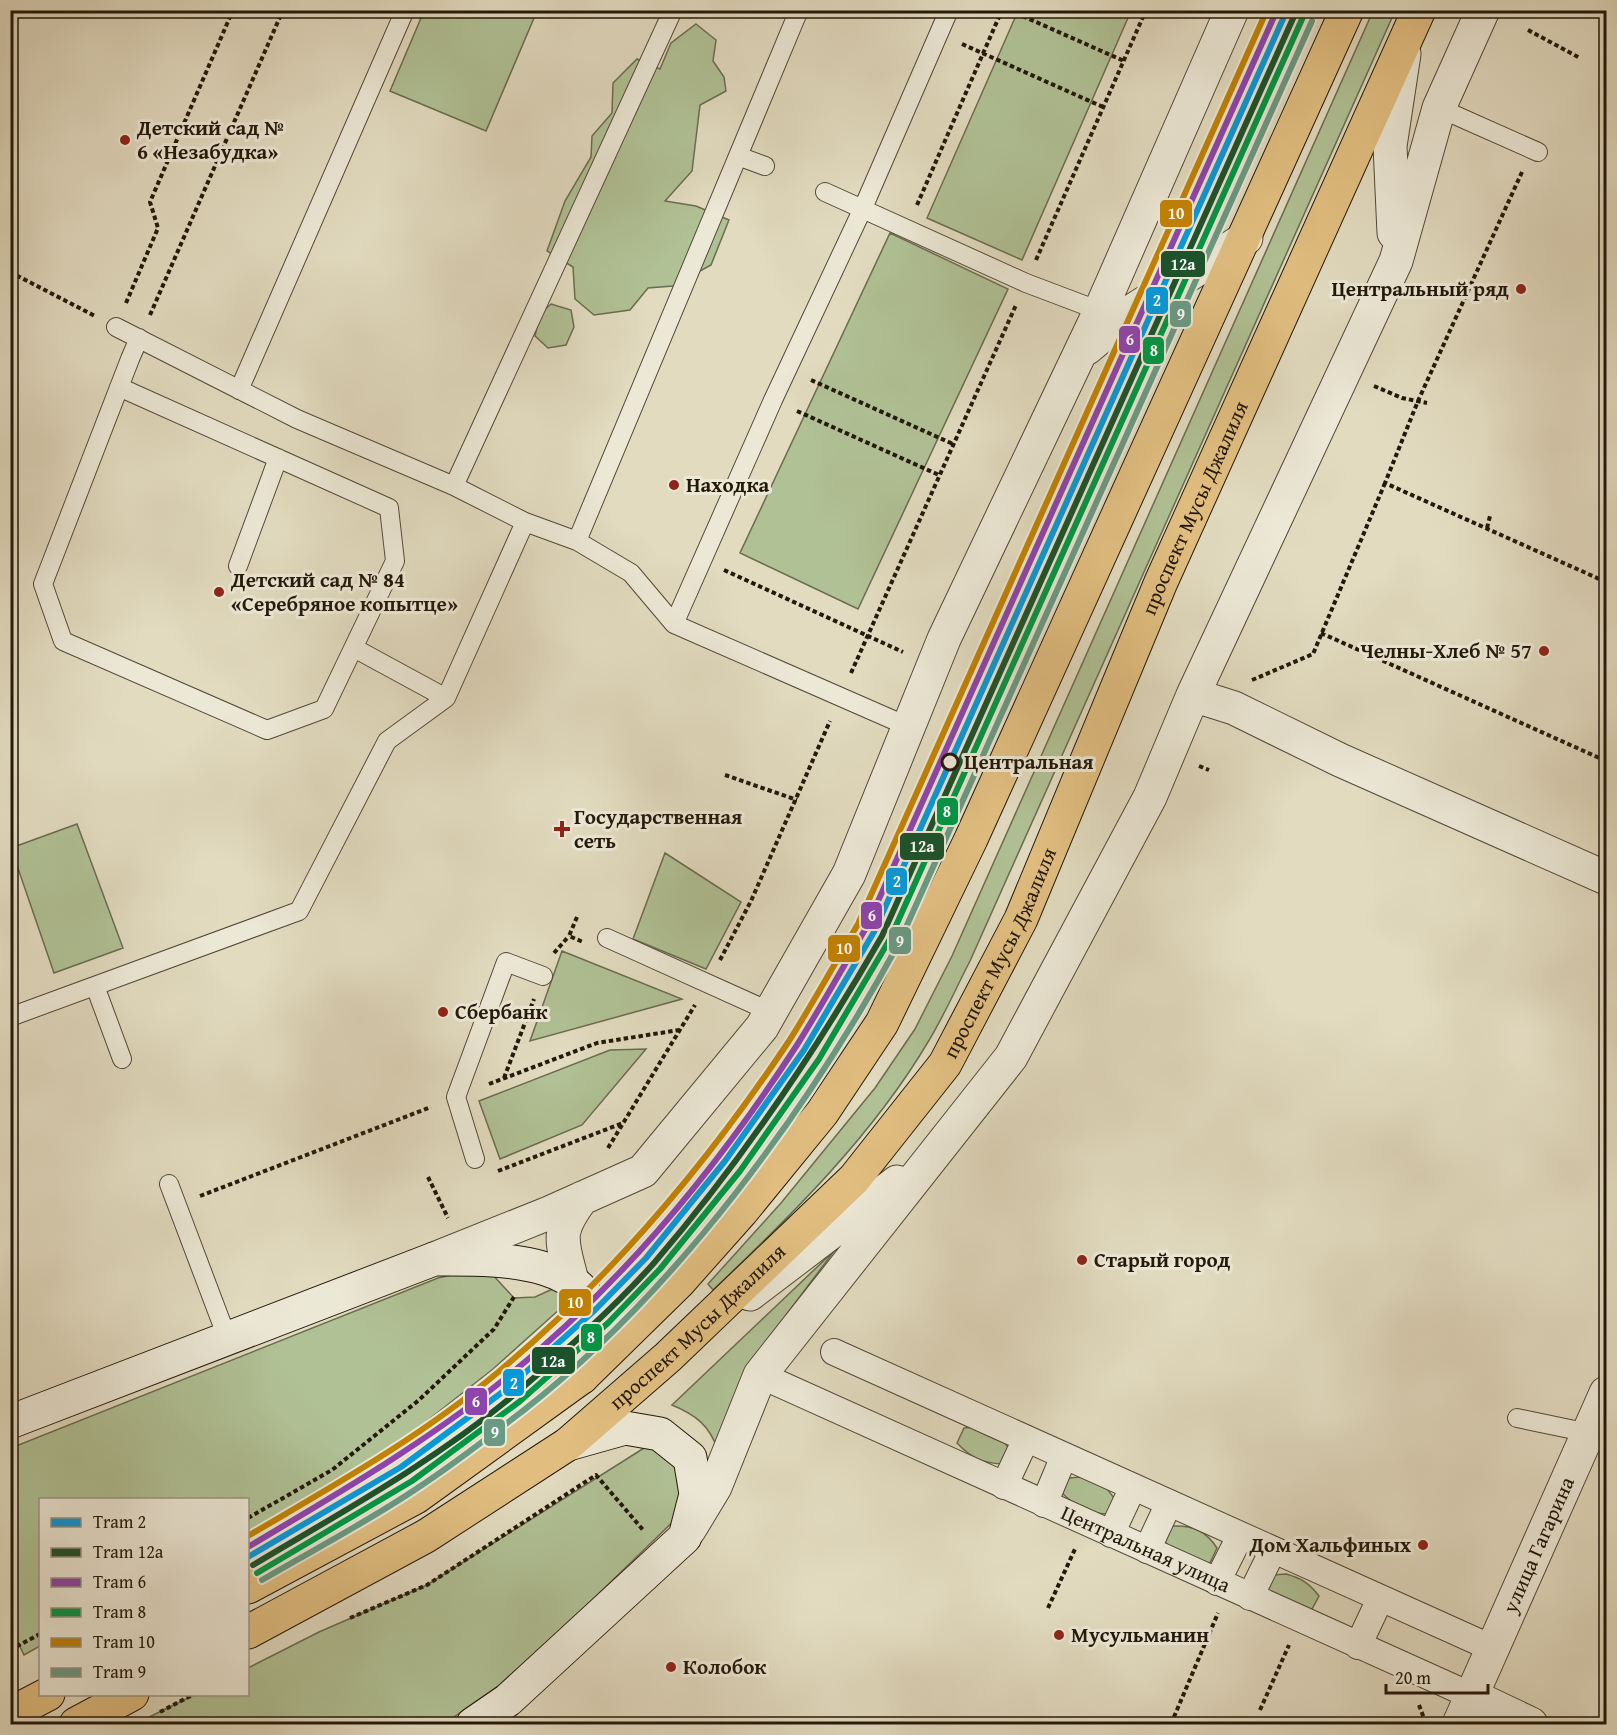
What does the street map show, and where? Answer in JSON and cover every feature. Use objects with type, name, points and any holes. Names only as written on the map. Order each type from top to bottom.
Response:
[{"type":"main road","name":"проспект Мусы Джалиля","points":[[249,1586],[416,1497],[582,1377],[678,1283],[742,1211],[822,1113],[882,1023],[971,839],[1347,10]]},
{"type":"main road","name":"проспект Мусы Джалиля","points":[[249,1631],[426,1536],[568,1444],[668,1358],[854,1179],[945,1064],[1021,919],[1161,582],[1413,24]]},
{"type":"main road","points":[[10,1714],[46,1696]]},
{"type":"main road","points":[[76,1725],[130,1696]]},
{"type":"street","points":[[10,1422],[448,1254],[643,1172],[762,1027],[849,874],[944,639],[1077,355],[1100,311],[1232,10]]},
{"type":"street","points":[[473,1725],[508,1700],[676,1547],[715,1487],[760,1376],[1011,1057],[1150,797],[1193,695],[1395,261],[1439,108],[1483,10]]},
{"type":"street","points":[[1395,261],[1390,146],[1413,24]]},
{"type":"street","points":[[1077,355],[1129,313],[1245,238]]},
{"type":"street","points":[[1193,695],[1234,708],[1340,760],[1606,878]]},
{"type":"street","points":[[668,1358],[935,1153]]},
{"type":"street","points":[[572,1281],[561,1236],[568,1217],[582,1198]]},
{"type":"street","points":[[448,1254],[536,1264],[572,1281],[585,1292],[595,1310],[597,1339],[582,1377]]},
{"type":"street","points":[[834,1352],[1494,1649]]},
{"type":"street","name":"Центральная улица","points":[[760,1376],[1358,1646],[1466,1710],[1531,1725]]},
{"type":"street","name":"улица Гагарина","points":[[1466,1710],[1606,1393]]},
{"type":"street","points":[[568,1444],[625,1428],[660,1434],[690,1458],[696,1494],[676,1547]]},
{"type":"street","points":[[1004,1486],[1026,1438]]},
{"type":"street","points":[[1044,1504],[1064,1456]]},
{"type":"street","points":[[1111,1534],[1132,1487]]},
{"type":"street","points":[[1147,1550],[1169,1503]]},
{"type":"street","points":[[1232,1589],[1240,1536]]},
{"type":"street","points":[[1232,1589],[1273,1550]]},
{"type":"street","points":[[1358,1646],[1380,1599]]},
{"type":"lane","points":[[239,390],[405,10]]},
{"type":"lane","points":[[454,486],[673,10]]},
{"type":"lane","points":[[577,541],[799,10]]},
{"type":"lane","points":[[674,624],[863,208],[949,10]]},
{"type":"lane","points":[[1439,108],[1538,152]]},
{"type":"lane","points":[[738,156],[765,166]]},
{"type":"lane","points":[[825,192],[1026,283],[1100,311]]},
{"type":"lane","points":[[116,327],[297,419],[454,486],[525,522],[577,541],[631,573],[674,624],[907,726]]},
{"type":"lane","points":[[119,387],[389,508],[395,561],[324,710],[267,730],[63,641],[43,584],[119,387],[139,338]]},
{"type":"lane","points":[[238,566],[278,458]]},
{"type":"lane","points":[[10,1017],[299,911],[387,741],[446,698],[525,522]]},
{"type":"lane","points":[[354,648],[446,698]]},
{"type":"lane","points":[[607,938],[771,1012]]},
{"type":"lane","points":[[475,1159],[456,1097],[506,962],[543,976]]},
{"type":"lane","points":[[95,986],[122,1059]]},
{"type":"lane","points":[[170,1184],[228,1340]]},
{"type":"lane","points":[[1517,1418],[1589,1433]]},
{"type":"path","points":[[10,272],[116,327],[158,228],[150,202],[233,10]]},
{"type":"path","points":[[139,338],[283,10]]},
{"type":"path","points":[[907,229],[1002,10]]},
{"type":"path","points":[[1010,10],[1124,61]]},
{"type":"path","points":[[603,1157],[708,983],[751,901],[797,800],[867,634],[1026,283],[1146,10]]},
{"type":"path","points":[[1528,30],[1580,58]]},
{"type":"path","points":[[939,33],[1103,107]]},
{"type":"path","points":[[1251,681],[1313,654],[1418,401],[1522,172]]},
{"type":"path","points":[[788,370],[953,444]]},
{"type":"path","points":[[1368,384],[1402,398],[1427,403]]},
{"type":"path","points":[[774,400],[939,475]]},
{"type":"path","points":[[1385,483],[1606,582]]},
{"type":"path","points":[[1487,528],[1490,516]]},
{"type":"path","points":[[703,560],[905,652]]},
{"type":"path","points":[[1321,633],[1606,761]]},
{"type":"path","points":[[958,676],[1002,695]]},
{"type":"path","points":[[990,707],[997,693]]},
{"type":"path","points":[[725,775],[797,800]]},
{"type":"path","points":[[504,1078],[543,976]]},
{"type":"path","points":[[177,1205],[597,1043],[680,1030]]},
{"type":"path","points":[[475,1159],[491,1173],[623,1123]]},
{"type":"path","points":[[428,1178],[448,1254]]},
{"type":"path","points":[[249,1517],[332,1470],[419,1400],[494,1329],[514,1298],[510,1291]]},
{"type":"path","points":[[340,1622],[428,1585],[596,1475],[676,1547]]},
{"type":"path","points":[[1048,1608],[1087,1523]]},
{"type":"path","points":[[1171,1725],[1232,1589]]},
{"type":"path","points":[[1260,1710],[1301,1620]]},
{"type":"path","points":[[10,1650],[39,1635]]},
{"type":"green space","points":[[424,11],[537,11],[486,131],[390,91]]},
{"type":"green space","points":[[1018,11],[1131,11],[1022,260],[927,218]]},
{"type":"green space","points":[[1373,11],[1395,11],[970,961],[945,1012],[906,1076],[856,1142],[801,1204],[713,1290],[708,1284],[781,1203],[875,1088],[915,1029],[952,956]]},
{"type":"green space","points":[[696,24],[716,40],[713,61],[724,77],[726,91],[700,105],[692,171],[665,201],[696,206],[729,220],[711,265],[673,286],[648,288],[630,310],[594,315],[575,299],[573,267],[547,251],[565,201],[591,157],[592,136],[612,113],[613,83],[637,59],[660,69],[671,43]]},
{"type":"green space","points":[[890,233],[1008,289],[858,609],[740,553]]},
{"type":"green space","points":[[551,304],[571,310],[574,327],[566,345],[548,348],[535,336],[540,314]]},
{"type":"green space","points":[[77,824],[123,948],[54,973],[11,848]]},
{"type":"green space","points":[[665,853],[741,902],[706,969],[633,939]]},
{"type":"green space","points":[[562,951],[682,999],[530,1041]]},
{"type":"green space","points":[[646,1049],[582,1125],[500,1159],[479,1101],[610,1050]]},
{"type":"green space","points":[[835,1250],[752,1360],[718,1450],[701,1422],[672,1405]]},
{"type":"green space","points":[[460,1273],[491,1273],[514,1298],[535,1297],[557,1287],[570,1300],[493,1369],[390,1450],[249,1533],[249,1498],[39,1498],[39,1647],[24,1655],[11,1628],[11,1448],[438,1278]]},
{"type":"green space","points":[[976,1427],[1002,1438],[1009,1449],[1002,1464],[977,1458],[957,1443],[964,1428]]},
{"type":"green space","points":[[652,1443],[684,1463],[683,1512],[556,1635],[498,1686],[444,1724],[135,1724],[192,1696],[249,1696],[249,1667],[319,1632],[427,1585]]},
{"type":"green space","points":[[1081,1477],[1107,1489],[1115,1499],[1107,1514],[1083,1508],[1062,1493],[1069,1478]]},
{"type":"green space","points":[[1172,1526],[1193,1528],[1208,1537],[1217,1548],[1210,1563],[1186,1557],[1165,1542]]},
{"type":"green space","points":[[1286,1574],[1304,1582],[1319,1596],[1311,1611],[1266,1590],[1273,1575]]},
{"type":"tram line","name":"10","points":[[249,1535],[407,1440],[468,1396],[539,1337],[618,1259],[655,1218],[725,1131],[789,1041],[858,924],[1267,10]]},
{"type":"tram line","name":"6","points":[[249,1546],[441,1427],[545,1345],[586,1307],[663,1225],[699,1182],[766,1092],[797,1045],[866,928],[1277,10]]},
{"type":"tram line","name":"2","points":[[249,1556],[401,1467],[508,1388],[595,1310],[646,1258],[725,1161],[804,1050],[874,932],[1287,10]]},
{"type":"tram line","name":"12а","points":[[253,1565],[387,1485],[453,1442],[515,1394],[569,1347],[654,1263],[717,1185],[776,1105],[831,1021],[882,936],[1295,14]]},
{"type":"tram line","name":"8","points":[[257,1573],[412,1481],[519,1402],[608,1323],[660,1269],[740,1171],[819,1059],[890,939],[1303,17]]},
{"type":"tram line","name":"9","points":[[262,1580],[430,1480],[524,1410],[580,1363],[634,1311],[685,1255],[780,1134],[823,1071],[899,943],[1312,21]]},
{"type":"place","name":"Детский сад № 6 «Незабудка»","points":[[125,140]]},
{"type":"place","name":"Центральный ряд","points":[[1521,289]]},
{"type":"place","name":"Находка","points":[[674,485]]},
{"type":"place","name":"Детский сад № 84 «Серебряное копытце»","points":[[219,592]]},
{"type":"place","name":"Челны-Хлеб № 57","points":[[1544,651]]},
{"type":"place","name":"Центральная","points":[[950,762]]},
{"type":"place","name":"Государственная сеть","points":[[562,829]]},
{"type":"place","name":"Сбербанк","points":[[443,1012]]},
{"type":"place","name":"Старый город","points":[[1082,1260]]},
{"type":"place","name":"Дом Хальфиных","points":[[1423,1545]]},
{"type":"place","name":"Мусульманин","points":[[1059,1635]]},
{"type":"place","name":"Колобок","points":[[671,1667]]}]
